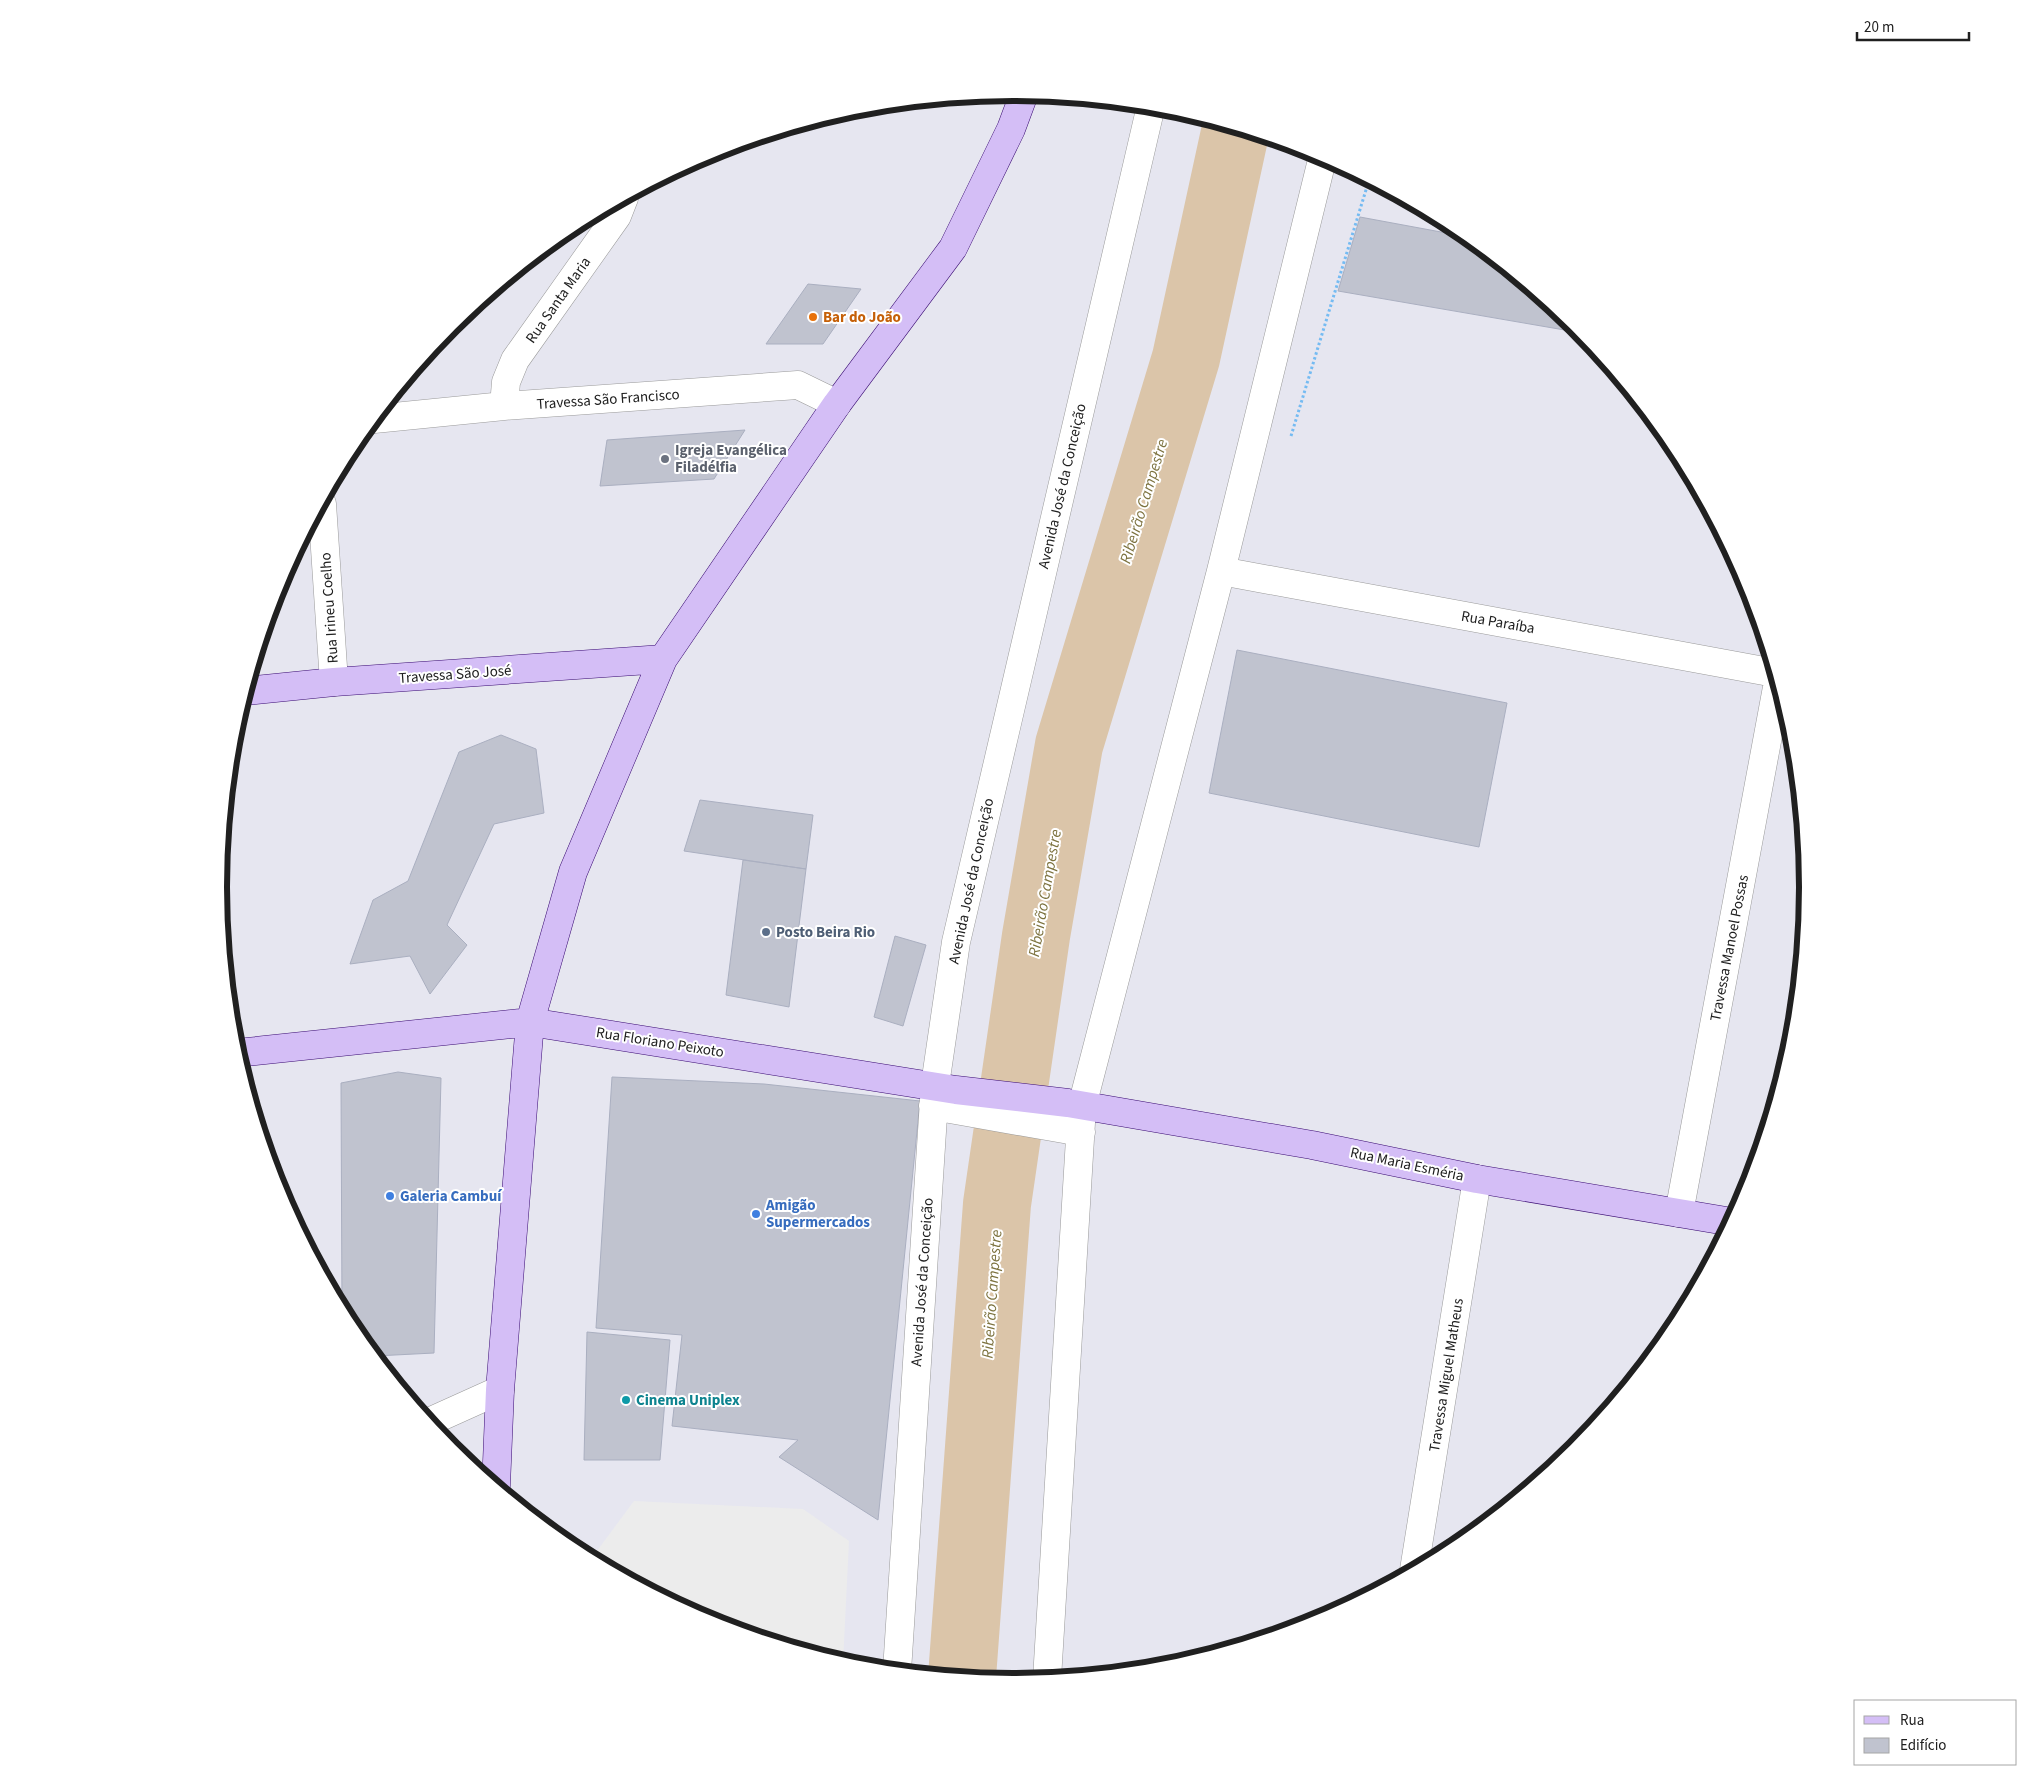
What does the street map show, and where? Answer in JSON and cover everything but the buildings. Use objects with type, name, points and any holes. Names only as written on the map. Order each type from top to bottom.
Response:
[{"type":"main road","points":[[496,1480],[500,1390],[530,1022],[573,872],[663,659],[837,404],[953,248],[1011,130],[1021,101]]},
{"type":"main road","name":"Travessa São José","points":[[252,690],[334,682],[663,659]]},
{"type":"main road","name":"Rua Floriano Peixoto","points":[[244,1051],[530,1022],[944,1098],[1072,1118]]},
{"type":"main road","name":"Rua Maria Esméria","points":[[1072,1118],[1312,1145],[1477,1179],[1725,1221]]},
{"type":"street","name":"Avenida José da Conceição","points":[[898,1665],[956,942],[1149,113]]},
{"type":"street","points":[[1047,1673],[1072,1118],[1221,571],[1321,164]]},
{"type":"street","name":"Rua Santa Maria","points":[[504,406],[506,382],[515,360],[617,216],[621,207]]},
{"type":"street","name":"Travessa São Francisco","points":[[384,418],[504,406],[798,385],[837,404]]},
{"type":"street","name":"Rua Irineu Coelho","points":[[323,513],[334,682]]},
{"type":"street","name":"Rua Paraíba","points":[[1221,571],[1769,672]]},
{"type":"street","name":"Travessa Manoel Possas","points":[[1679,1213],[1776,695]]},
{"type":"street","name":"Travessa Miguel Matheus","points":[[1415,1563],[1477,1179]]},
{"type":"street","points":[[435,1419],[500,1390]]},
{"type":"path","points":[[1290,440],[1367,185]]},
{"type":"shaded area","points":[[634,1501],[803,1509],[849,1541],[843,1655],[761,1632],[713,1614],[666,1593],[596,1553]]},
{"type":"waterway","name":"Ribeirão Campestre","points":[[962,1672],[997,1204],[1036,936],[1069,745],[1186,358],[1235,133]]},
{"type":"place","name":"Bar do João","points":[[813,317]]},
{"type":"place","name":"Igreja Evangélica Filadélfia","points":[[665,459]]},
{"type":"place","name":"Posto Beira Rio","points":[[766,932]]},
{"type":"place","name":"Galeria Cambuí","points":[[390,1196]]},
{"type":"place","name":"Amigão Supermercados","points":[[756,1214]]},
{"type":"place","name":"Cinema Uniplex","points":[[626,1400]]}]
